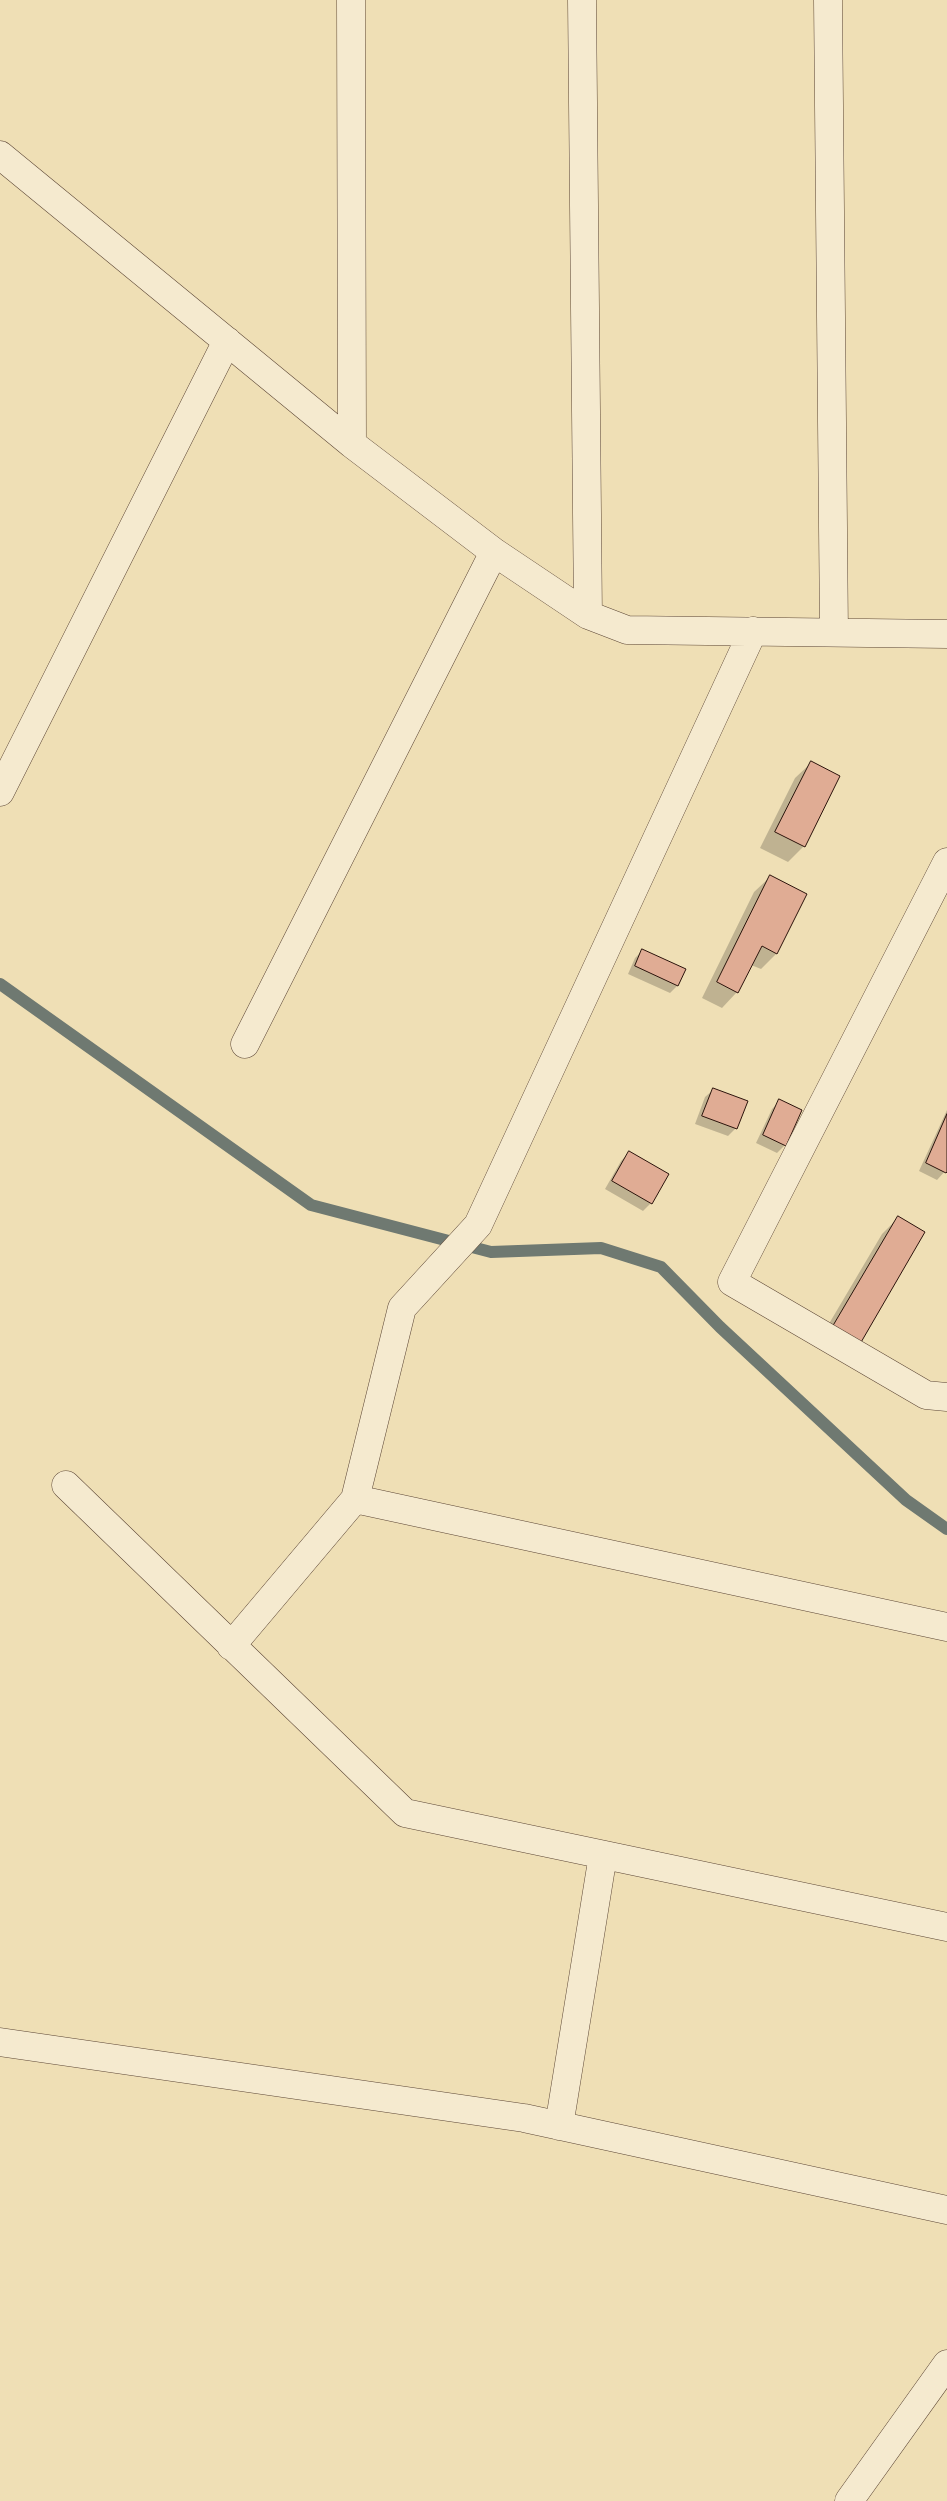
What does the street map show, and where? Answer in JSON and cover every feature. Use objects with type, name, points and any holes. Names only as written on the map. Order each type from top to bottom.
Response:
[{"type":"street","points":[[351,0],[352,444]]},
{"type":"street","points":[[582,0],[588,615]]},
{"type":"street","points":[[828,0],[834,632]]},
{"type":"street","points":[[0,155],[352,444],[494,552],[588,615],[627,630],[947,634]]},
{"type":"street","points":[[0,792],[227,342]]},
{"type":"street","points":[[245,1044],[494,552]]},
{"type":"street","points":[[231,1646],[355,1498],[402,1308],[478,1225],[753,631]]},
{"type":"street","points":[[947,862],[732,1282],[926,1395],[947,1397]]},
{"type":"street","points":[[66,1485],[405,1813],[947,1927]]},
{"type":"street","points":[[355,1498],[947,1627]]},
{"type":"street","points":[[559,2126],[603,1854]]},
{"type":"street","points":[[0,2042],[514,2117],[947,2210]]},
{"type":"street","points":[[849,2501],[947,2364]]},
{"type":"building","points":[[811,761],[840,776],[805,847],[775,832]]},
{"type":"building","points":[[770,875],[807,894],[777,954],[762,946],[738,993],[717,982]]},
{"type":"building","points":[[642,949],[686,969],[678,986],[635,966]]},
{"type":"building","points":[[713,1088],[748,1101],[737,1129],[702,1116]]},
{"type":"building","points":[[779,1099],[802,1110],[786,1146],[763,1135]]},
{"type":"building","points":[[947,1114],[947,1172],[946,1173],[926,1163]]},
{"type":"building","points":[[629,1151],[669,1174],[652,1204],[612,1181]]},
{"type":"building","points":[[898,1216],[925,1232],[860,1344],[832,1328]]},
{"type":"waterway","points":[[0,984],[311,1205],[491,1252],[601,1248],[661,1267],[720,1327],[906,1500],[947,1529]]}]
